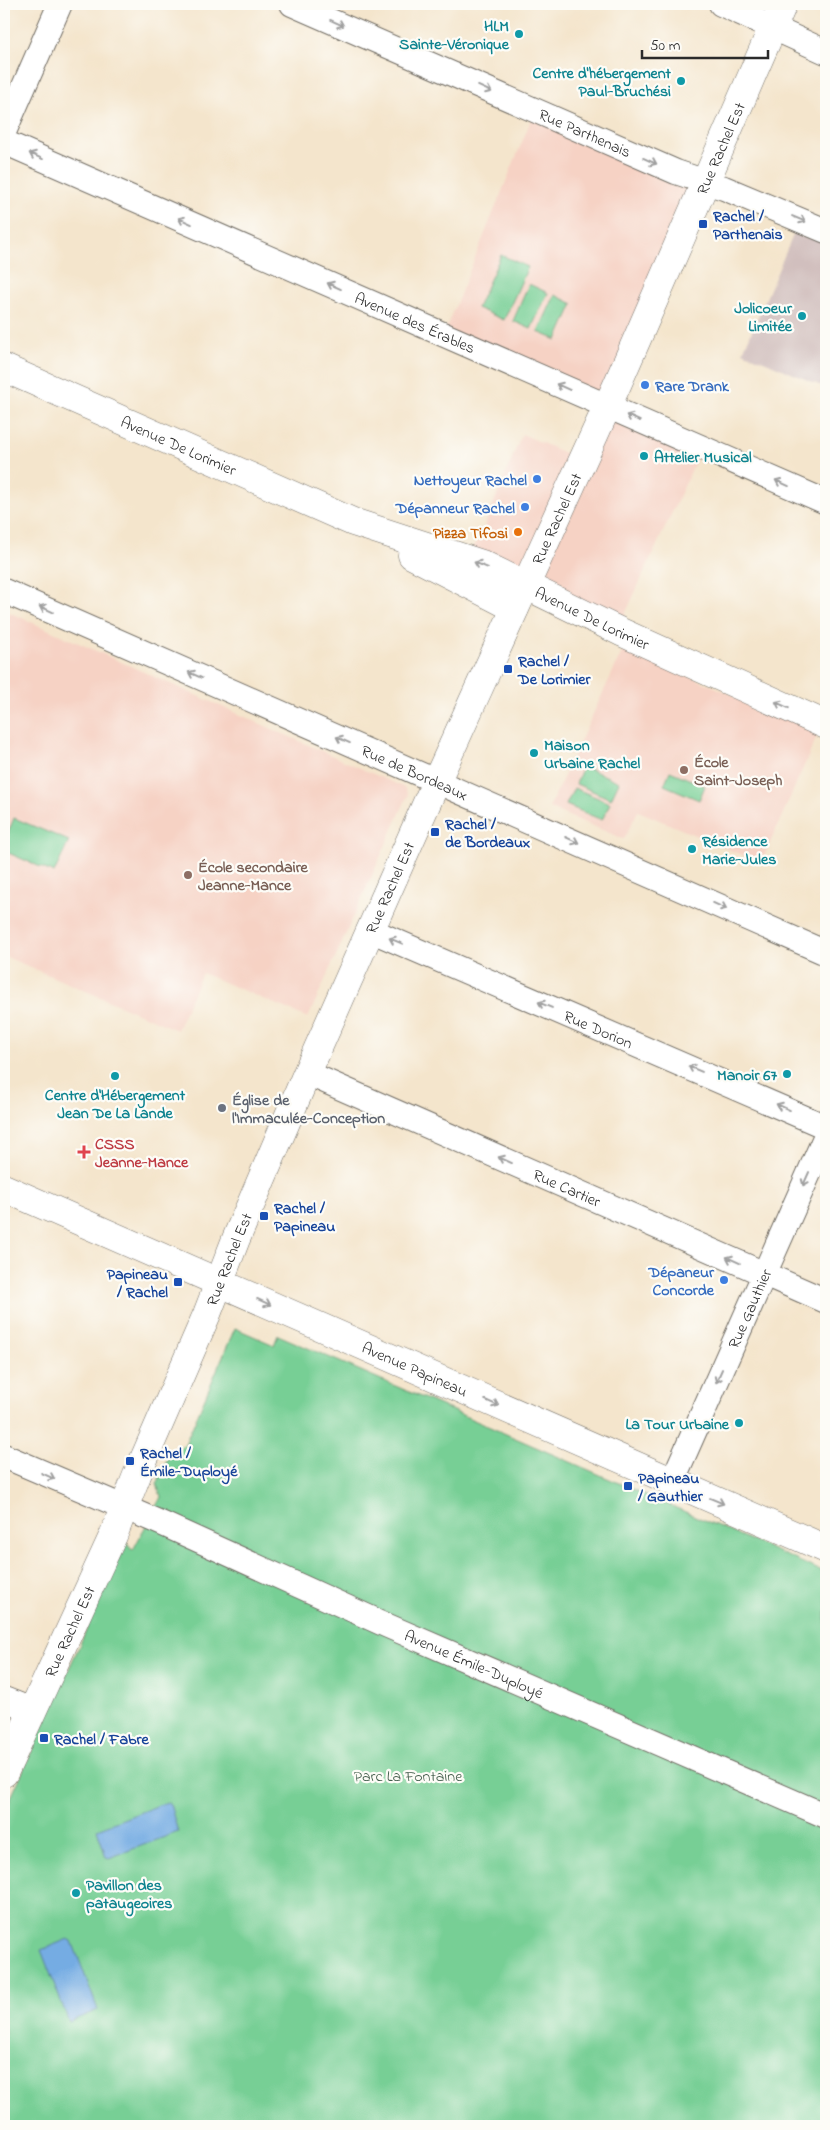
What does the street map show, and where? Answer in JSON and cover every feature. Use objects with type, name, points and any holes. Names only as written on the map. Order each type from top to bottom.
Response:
[{"type":"main road","name":"Rue Rachel Est","points":[[4,1773],[113,1536],[236,1240],[370,930],[436,780],[607,406],[777,16]]},
{"type":"main road","name":"Avenue De Lorimier","points":[[4,368],[353,522],[482,564],[520,596],[621,632],[826,725]]},
{"type":"main road","name":"Avenue Papineau","points":[[4,1188],[826,1549]]},
{"type":"street","points":[[4,132],[60,4]]},
{"type":"street","name":"Rue Parthenais","points":[[292,4],[676,172],[724,188],[826,231]]},
{"type":"street","points":[[720,4],[777,16],[826,52]]},
{"type":"street","name":"Avenue des Érables","points":[[4,142],[826,502]]},
{"type":"street","name":"Rue de Bordeaux","points":[[4,591],[826,953]]},
{"type":"street","name":"Rue Dorion","points":[[370,930],[826,1127]]},
{"type":"street","name":"Rue Cartier","points":[[308,1073],[826,1300]]},
{"type":"street","name":"Rue Gauthier","points":[[672,1482],[826,1135]]},
{"type":"street","name":"Avenue Émile-Duployé","points":[[4,1456],[826,1816]]},
{"type":"street","points":[[4,1699],[32,1710]]},
{"type":"shaded area","points":[[533,115],[705,182],[607,406],[444,334]]},
{"type":"shaded area","name":"Jolicoeur Limitée","points":[[797,226],[826,238],[826,388],[743,352]]},
{"type":"shaded area","points":[[607,413],[699,454],[620,625],[469,554],[481,534],[522,434],[583,461]]},
{"type":"shaded area","name":"École secondaire Jeanne-Mance","points":[[4,610],[405,788],[408,795],[308,1018],[202,973],[177,1030],[4,956]]},
{"type":"shaded area","name":"École Saint-Joseph","points":[[624,648],[819,732],[761,863],[638,811],[624,839],[549,808]]},
{"type":"green space","points":[[501,255],[528,267],[504,320],[477,308]]},
{"type":"green space","points":[[529,284],[548,293],[531,329],[513,321]]},
{"type":"green space","points":[[555,295],[573,304],[557,340],[538,332]]},
{"type":"green space","points":[[583,766],[619,782],[611,799],[576,784]]},
{"type":"green space","points":[[670,771],[705,786],[699,800],[664,785]]},
{"type":"green space","points":[[574,788],[610,803],[602,820],[566,805]]},
{"type":"green space","points":[[14,818],[69,841],[54,873],[4,851],[4,843]]},
{"type":"green space","name":"Parc La Fontaine","points":[[235,1328],[274,1345],[278,1335],[826,1573],[826,2126],[4,2126],[4,1813],[126,1542],[133,1550],[161,1497],[157,1484],[170,1454],[185,1444]]},
{"type":"water","points":[[167,1802],[170,1804],[178,1832],[109,1858],[106,1857],[97,1829]]},
{"type":"water","points":[[68,1939],[72,1941],[98,2010],[69,2022],[41,1950]]},
{"type":"place","name":"HLM Sainte-Véronique","points":[[519,34]]},
{"type":"place","name":"Centre d'hébergement Paul-Bruchési","points":[[681,81]]},
{"type":"place","name":"Rachel / Parthenais","points":[[703,224]]},
{"type":"place","name":"Jolicoeur Limitée","points":[[802,316]]},
{"type":"place","name":"Rare Drank","points":[[645,385]]},
{"type":"place","name":"Attelier Musical","points":[[644,456]]},
{"type":"place","name":"Nettoyeur Rachel","points":[[537,479]]},
{"type":"place","name":"Dépanneur Rachel","points":[[525,507]]},
{"type":"place","name":"Pizza Tifosi","points":[[518,532]]},
{"type":"place","name":"Rachel / De Lorimier","points":[[508,669]]},
{"type":"place","name":"Maison Urbaine Rachel","points":[[534,753]]},
{"type":"place","name":"École Saint-Joseph","points":[[684,770]]},
{"type":"place","name":"Rachel / de Bordeaux","points":[[435,832]]},
{"type":"place","name":"Résidence Marie-Jules","points":[[692,849]]},
{"type":"place","name":"École secondaire Jeanne-Mance","points":[[188,875]]},
{"type":"place","name":"Manoir 67","points":[[787,1074]]},
{"type":"place","name":"Centre d'Hébergement Jean De La Lande","points":[[115,1076]]},
{"type":"place","name":"Église de l'Immaculée-Conception","points":[[222,1108]]},
{"type":"place","name":"CSSS Jeanne-Mance","points":[[84,1152]]},
{"type":"place","name":"Rachel / Papineau","points":[[264,1216]]},
{"type":"place","name":"Dépaneur Concorde","points":[[724,1280]]},
{"type":"place","name":"Papineau / Rachel","points":[[178,1282]]},
{"type":"place","name":"La Tour Urbaine","points":[[739,1423]]},
{"type":"place","name":"Rachel / Émile-Duployé","points":[[130,1461]]},
{"type":"place","name":"Papineau / Gauthier","points":[[628,1486]]},
{"type":"place","name":"Rachel / Fabre","points":[[44,1738]]},
{"type":"place","name":"Pavillon des pataugeoires","points":[[76,1893]]}]
